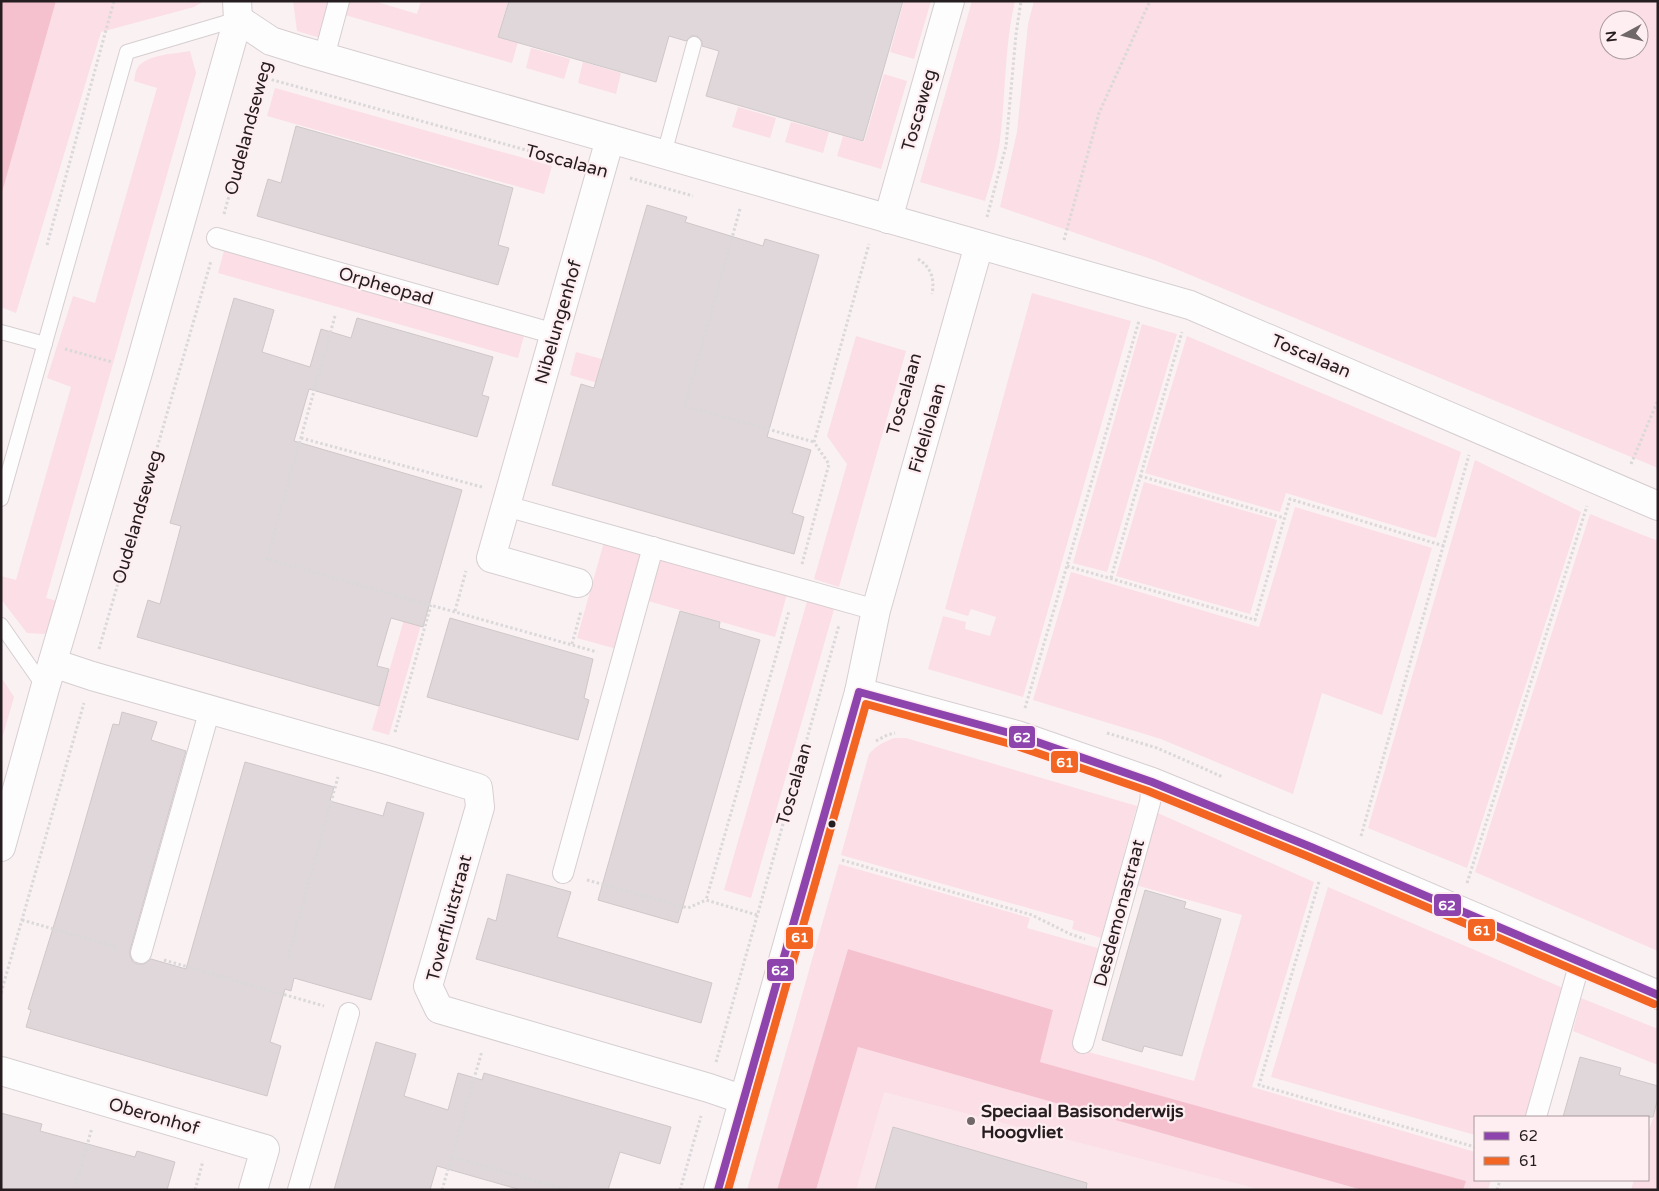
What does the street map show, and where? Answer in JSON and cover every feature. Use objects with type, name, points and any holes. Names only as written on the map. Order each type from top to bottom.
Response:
[{"type":"street","points":[[324,56],[339,1]]},
{"type":"street","name":"Toscaweg","points":[[888,219],[950,1]]},
{"type":"street","points":[[1,847],[139,369],[238,10]]},
{"type":"street","name":"Toscalaan","points":[[238,10],[271,41],[1190,304],[1658,506]]},
{"type":"street","name":"Nibelungenhof","points":[[578,583],[491,558],[498,498],[554,334],[610,139]]},
{"type":"street","name":"Orpheopad","points":[[217,238],[554,334]]},
{"type":"street","name":"Fideliolaan","points":[[718,1190],[860,692],[876,610],[979,245]]},
{"type":"street","points":[[498,498],[653,547],[876,610]]},
{"type":"street","points":[[563,874],[653,547]]},
{"type":"street","name":"Toverfluitstraat","points":[[49,676],[92,676],[346,748],[478,788],[480,807],[428,986],[439,1009],[744,1100]]},
{"type":"street","points":[[860,692],[1017,735],[1152,782],[1311,846],[1658,995]]},
{"type":"street","points":[[141,953],[210,709]]},
{"type":"street","name":"Desdemonastraat","points":[[1083,1043],[1150,802],[1152,782]]},
{"type":"street","points":[[1536,1116],[1580,962]]},
{"type":"street","points":[[298,1190],[349,1013]]},
{"type":"street","name":"Oberonhof","points":[[1,1071],[265,1149],[253,1190]]},
{"type":"lane","points":[[1,499],[127,52],[238,10]]},
{"type":"lane","points":[[664,154],[694,44]]},
{"type":"lane","points":[[1,332],[45,344]]},
{"type":"lane","points":[[1,625],[49,676]]},
{"type":"path","points":[[45,251],[114,1]]},
{"type":"path","points":[[979,245],[1006,146],[1016,34],[1022,1]]},
{"type":"path","points":[[1057,266],[1099,113],[1150,1]]},
{"type":"path","name":"Oudelandseweg","points":[[1,993],[217,238],[271,41]]},
{"type":"path","name":"Toscalaan","points":[[262,77],[694,196]]},
{"type":"path","points":[[731,206],[749,211]]},
{"type":"path","points":[[740,208],[685,406],[814,442]]},
{"type":"path","points":[[860,242],[878,247]]},
{"type":"path","points":[[914,256],[925,263],[931,272],[934,284],[932,295]]},
{"type":"path","points":[[1017,735],[1147,291]]},
{"type":"path","points":[[1110,578],[1190,304]]},
{"type":"path","points":[[335,316],[267,559],[430,605],[620,666]]},
{"type":"path","points":[[45,344],[139,369]]},
{"type":"path","points":[[1621,490],[1658,400]]},
{"type":"path","points":[[1361,836],[1477,428]]},
{"type":"path","points":[[301,438],[498,498]]},
{"type":"path","points":[[1140,476],[1284,518]]},
{"type":"path","points":[[1458,910],[1596,479]]},
{"type":"path","points":[[1067,566],[1255,620],[1290,499],[1444,546]]},
{"type":"path","name":"Toscalaan","points":[[680,1190],[846,601]]},
{"type":"path","points":[[387,760],[430,605]]},
{"type":"path","points":[[872,744],[887,735],[901,732]]},
{"type":"path","points":[[288,957],[346,748]]},
{"type":"path","points":[[836,858],[1032,915],[1070,934],[1110,946]]},
{"type":"path","points":[[563,874],[688,908],[706,900]]},
{"type":"path","points":[[1321,876],[1259,1084],[1474,1147]]},
{"type":"path","points":[[22,920],[349,1013]]},
{"type":"path","points":[[442,1190],[490,1023]]},
{"type":"path","points":[[74,1190],[100,1101]]},
{"type":"path","points":[[452,1157],[567,1190]]},
{"type":"shaded area","points":[[1,1],[56,1],[1,196]]},
{"type":"shaded area","points":[[56,1],[204,1],[194,7],[101,32],[16,313],[1,307],[1,196]]},
{"type":"shaded area","points":[[293,1],[332,1],[324,39],[297,31]]},
{"type":"shaded area","points":[[348,1],[374,1],[417,14],[421,1],[508,1],[498,37],[518,42],[512,63],[345,15]]},
{"type":"shaded area","points":[[904,1],[931,1],[914,59],[890,52]]},
{"type":"shaded area","points":[[972,1],[1015,1],[1007,53],[1000,140],[996,163],[985,201],[920,182]]},
{"type":"shaded area","points":[[1034,1],[1658,1],[1658,468],[1154,260],[1000,207],[1017,132],[1028,24]]},
{"type":"shaded area","points":[[531,48],[570,59],[564,79],[526,68]]},
{"type":"shaded area","points":[[190,51],[196,73],[46,598],[57,601],[50,627],[45,634],[27,633],[1,599],[1,576],[16,580],[71,387],[47,378],[73,296],[95,303],[157,88],[134,81],[136,70],[147,60]]},
{"type":"shaded area","points":[[583,62],[621,73],[616,94],[578,83]]},
{"type":"shaded area","points":[[884,74],[907,81],[881,169],[837,156],[843,136],[864,142]]},
{"type":"shaded area","points":[[275,88],[552,166],[544,194],[267,116]]},
{"type":"shaded area","points":[[738,107],[776,118],[770,138],[732,127]]},
{"type":"shaded area","points":[[791,122],[829,132],[823,153],[785,142]]},
{"type":"shaded area","points":[[225,247],[525,332],[518,358],[218,273]]},
{"type":"shaded area","points":[[1032,293],[1131,321],[1023,697],[928,669],[943,616],[966,622],[965,629],[990,636],[996,617],[971,609],[968,616],[945,609]]},
{"type":"shaded area","points":[[1142,324],[1177,334],[1107,572],[1073,563]]},
{"type":"shaded area","points":[[856,336],[906,351],[839,587],[814,579],[847,464],[827,436]]},
{"type":"shaded area","points":[[1187,336],[1461,452],[1436,538],[1286,493],[1280,512],[1145,473]]},
{"type":"shaded area","points":[[576,352],[671,378],[664,402],[570,375]]},
{"type":"shaded area","points":[[1475,460],[1581,512],[1467,868],[1368,828]]},
{"type":"shaded area","points":[[1144,482],[1277,520],[1250,614],[1116,576]]},
{"type":"shaded area","points":[[1295,507],[1432,548],[1382,715],[1322,693],[1293,794],[1161,739],[1033,700],[1071,572],[1259,627]]},
{"type":"shaded area","points":[[1590,514],[1658,541],[1658,951],[1475,872]]},
{"type":"shaded area","points":[[604,542],[644,553],[617,649],[577,638]]},
{"type":"shaded area","points":[[660,558],[787,594],[775,637],[648,601]]},
{"type":"shaded area","points":[[808,598],[835,606],[751,898],[724,890]]},
{"type":"shaded area","points":[[408,606],[425,611],[389,735],[372,730]]},
{"type":"shaded area","points":[[1,677],[14,697],[1,742]]},
{"type":"shaded area","points":[[894,738],[906,738],[1137,806],[1101,938],[1072,929],[1074,921],[841,855],[869,754],[881,744]]},
{"type":"shaded area","points":[[1153,811],[1314,882],[1252,1087],[1474,1152],[1474,1181],[1491,1181],[1488,1190],[1463,1190],[1465,1181],[1039,1062],[1053,1010],[848,949],[777,1190],[747,1190],[839,864],[1030,918],[1027,928],[1101,949],[1074,1048],[1194,1081],[1242,915],[1132,884]]},
{"type":"shaded area","points":[[1328,887],[1563,988],[1525,1116],[1474,1116],[1474,1135],[1271,1077]]},
{"type":"shaded area","points":[[848,949],[1053,1010],[1040,1062],[1466,1181],[1463,1190],[1362,1190],[858,1047],[816,1190],[777,1190]]},
{"type":"shaded area","points":[[1581,998],[1658,1029],[1658,1065],[1573,1031]]},
{"type":"shaded area","points":[[858,1047],[1362,1190],[1262,1190],[884,1092],[856,1190],[816,1190]]},
{"type":"shaded area","name":"Speciaal Basisonderwijs Hoogvliet","points":[[861,1052],[1341,1190],[821,1190]]},
{"type":"shaded area","points":[[1658,1102],[1658,1190],[1631,1190],[1634,1181],[1649,1181],[1649,1131]]},
{"type":"building","points":[[509,1],[903,1],[863,141],[706,96],[719,51],[702,46],[702,41],[697,36],[691,36],[686,41],[669,36],[656,82],[498,37]]},
{"type":"building","points":[[296,126],[513,188],[498,245],[509,248],[498,285],[257,216],[268,179],[281,183]]},
{"type":"building","points":[[647,205],[687,217],[685,222],[763,246],[765,239],[819,255],[767,437],[811,450],[792,513],[804,517],[794,554],[552,485],[581,384],[594,388]]},
{"type":"building","points":[[234,298],[274,310],[262,352],[310,367],[321,329],[351,338],[357,318],[493,357],[482,395],[489,397],[477,437],[309,389],[294,441],[462,490],[423,627],[391,618],[377,666],[389,669],[379,706],[137,637],[148,600],[160,604],[181,526],[170,523]]},
{"type":"building","points":[[680,611],[720,622],[719,628],[760,640],[678,923],[598,900]]},
{"type":"building","points":[[450,618],[593,659],[584,698],[589,700],[578,740],[427,697]]},
{"type":"building","points":[[122,712],[157,722],[151,740],[186,751],[130,950],[133,962],[137,964],[144,964],[151,959],[186,969],[245,762],[334,787],[330,801],[383,816],[387,802],[424,813],[371,1000],[294,978],[291,991],[285,989],[270,1042],[281,1046],[267,1096],[26,1027],[31,1010],[28,1009],[113,724],[119,725]]},
{"type":"building","points":[[507,874],[571,892],[557,937],[712,983],[701,1023],[476,959],[488,918],[496,921]]},
{"type":"building","points":[[1145,890],[1186,902],[1184,908],[1221,919],[1182,1056],[1144,1046],[1142,1052],[1102,1040]]},
{"type":"building","points":[[376,1042],[416,1054],[404,1096],[448,1110],[458,1073],[482,1080],[484,1073],[671,1127],[660,1164],[620,1152],[608,1190],[521,1190],[437,1166],[430,1190],[334,1190]]},
{"type":"building","points":[[1580,1057],[1621,1068],[1619,1075],[1658,1086],[1658,1098],[1653,1117],[1563,1116]]},
{"type":"building","points":[[1,1113],[42,1124],[40,1131],[135,1157],[137,1151],[175,1162],[167,1190],[1,1190]]},
{"type":"building","points":[[893,1127],[1087,1183],[1086,1190],[875,1190]]},
{"type":"transit line","name":"62","points":[[718,1190],[859,692],[1017,735],[1152,782],[1311,847],[1658,995]]},
{"type":"transit line","name":"61","points":[[728,1190],[866,704],[1014,745],[1148,791],[1307,856],[1654,1004]]},
{"type":"place","name":"Speciaal Basisonderwijs Hoogvliet","points":[[971,1121]]}]
